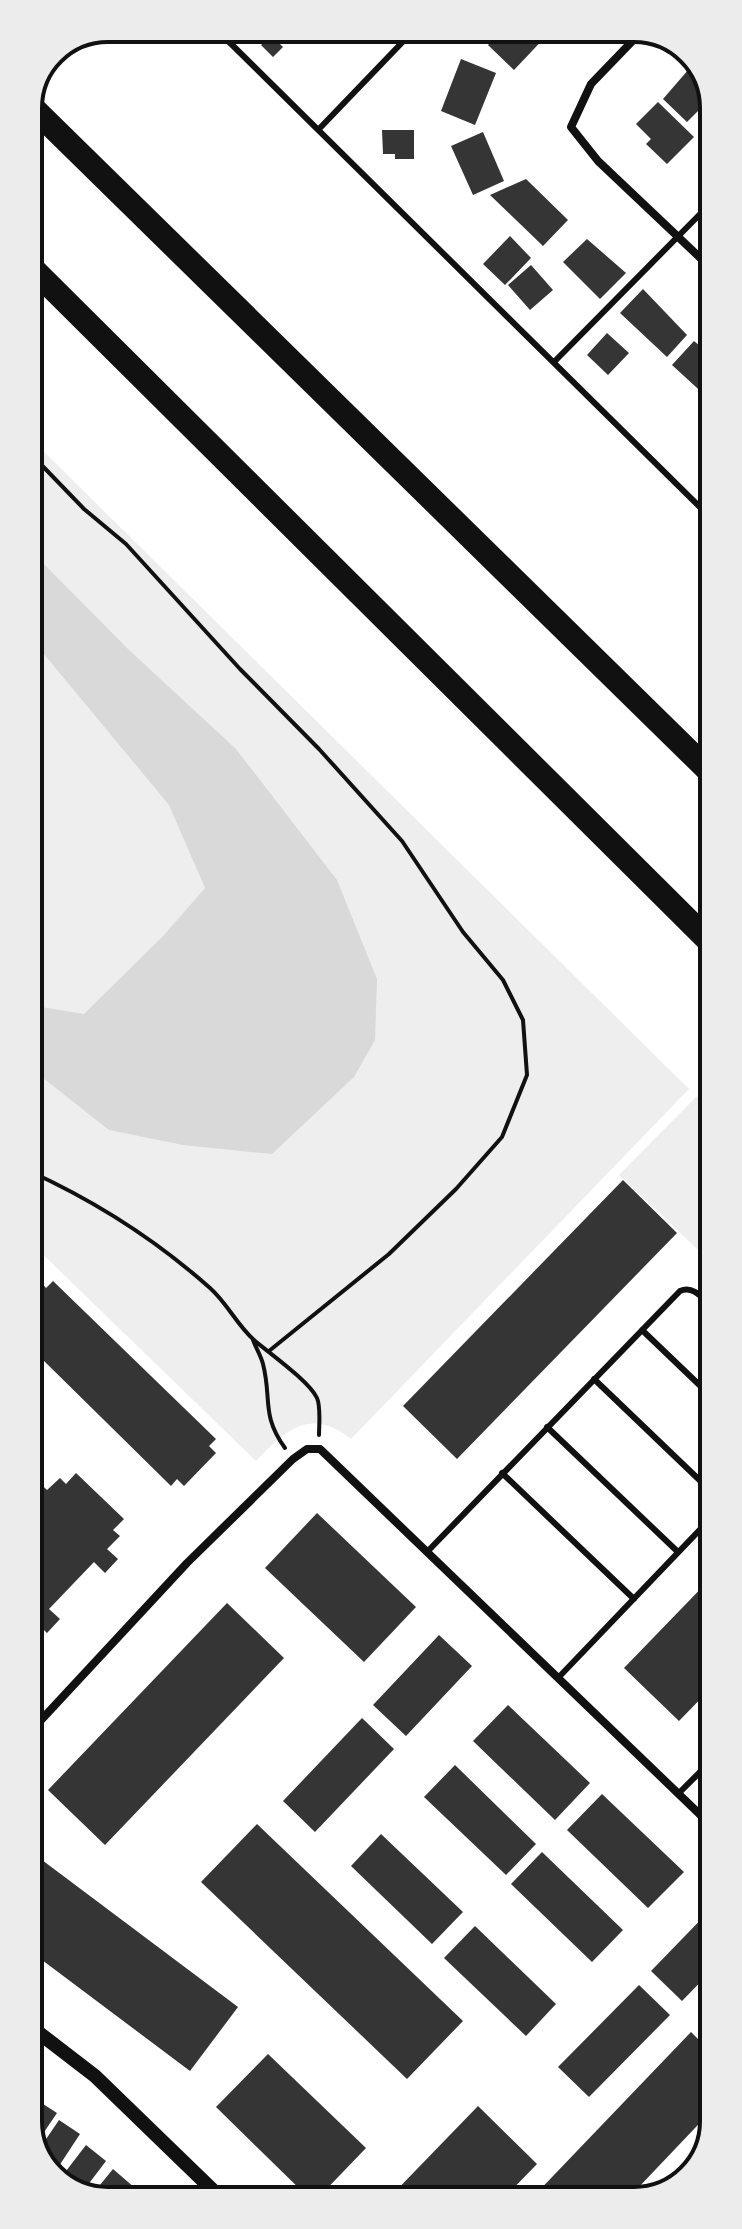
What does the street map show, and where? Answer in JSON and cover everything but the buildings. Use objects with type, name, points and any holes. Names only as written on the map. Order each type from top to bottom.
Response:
[{"type":"highway","points":[[42,117],[700,762]]},
{"type":"highway","points":[[42,278],[700,932]]},
{"type":"street","points":[[631,42],[591,84],[571,127],[598,161],[700,257]]},
{"type":"street","points":[[42,1719],[191,1558],[293,1459],[307,1449],[320,1449],[700,1815]]},
{"type":"street","points":[[42,2035],[95,2076],[209,2187]]},
{"type":"lane","points":[[229,42],[700,507]]},
{"type":"lane","points":[[319,129],[403,42]]},
{"type":"lane","points":[[554,362],[700,214]]},
{"type":"lane","points":[[427,1552],[684,1289],[694,1290],[700,1296]]},
{"type":"lane","points":[[642,1330],[700,1386]]},
{"type":"lane","points":[[594,1379],[700,1481]]},
{"type":"lane","points":[[547,1427],[678,1552]]},
{"type":"lane","points":[[502,1473],[634,1599]]},
{"type":"lane","points":[[558,1678],[700,1529]]},
{"type":"lane","points":[[678,1794],[700,1772]]},
{"type":"path","points":[[42,465],[84,509],[126,544],[402,841],[463,932],[503,980],[523,1020],[527,1075],[502,1137],[456,1189],[389,1254],[269,1351]]},
{"type":"path","points":[[42,1177],[116,1217],[168,1252],[213,1291],[252,1338],[287,1365],[317,1398],[319,1424]]},
{"type":"path","points":[[252,1338],[263,1364],[268,1417],[275,1435]]},
{"type":"shaded area","points":[[42,450],[689,1089],[351,1439],[323,1425],[299,1426],[256,1461],[42,1254]]},
{"type":"shaded area","points":[[42,562],[128,649],[236,749],[337,880],[377,979],[375,1040],[354,1077],[272,1154],[183,1145],[109,1130],[42,1077],[42,1007],[84,1014],[164,935],[205,888],[169,805],[42,652]]},
{"type":"shaded area","points":[[697,1096],[700,1099],[700,1252],[619,1175]]}]
